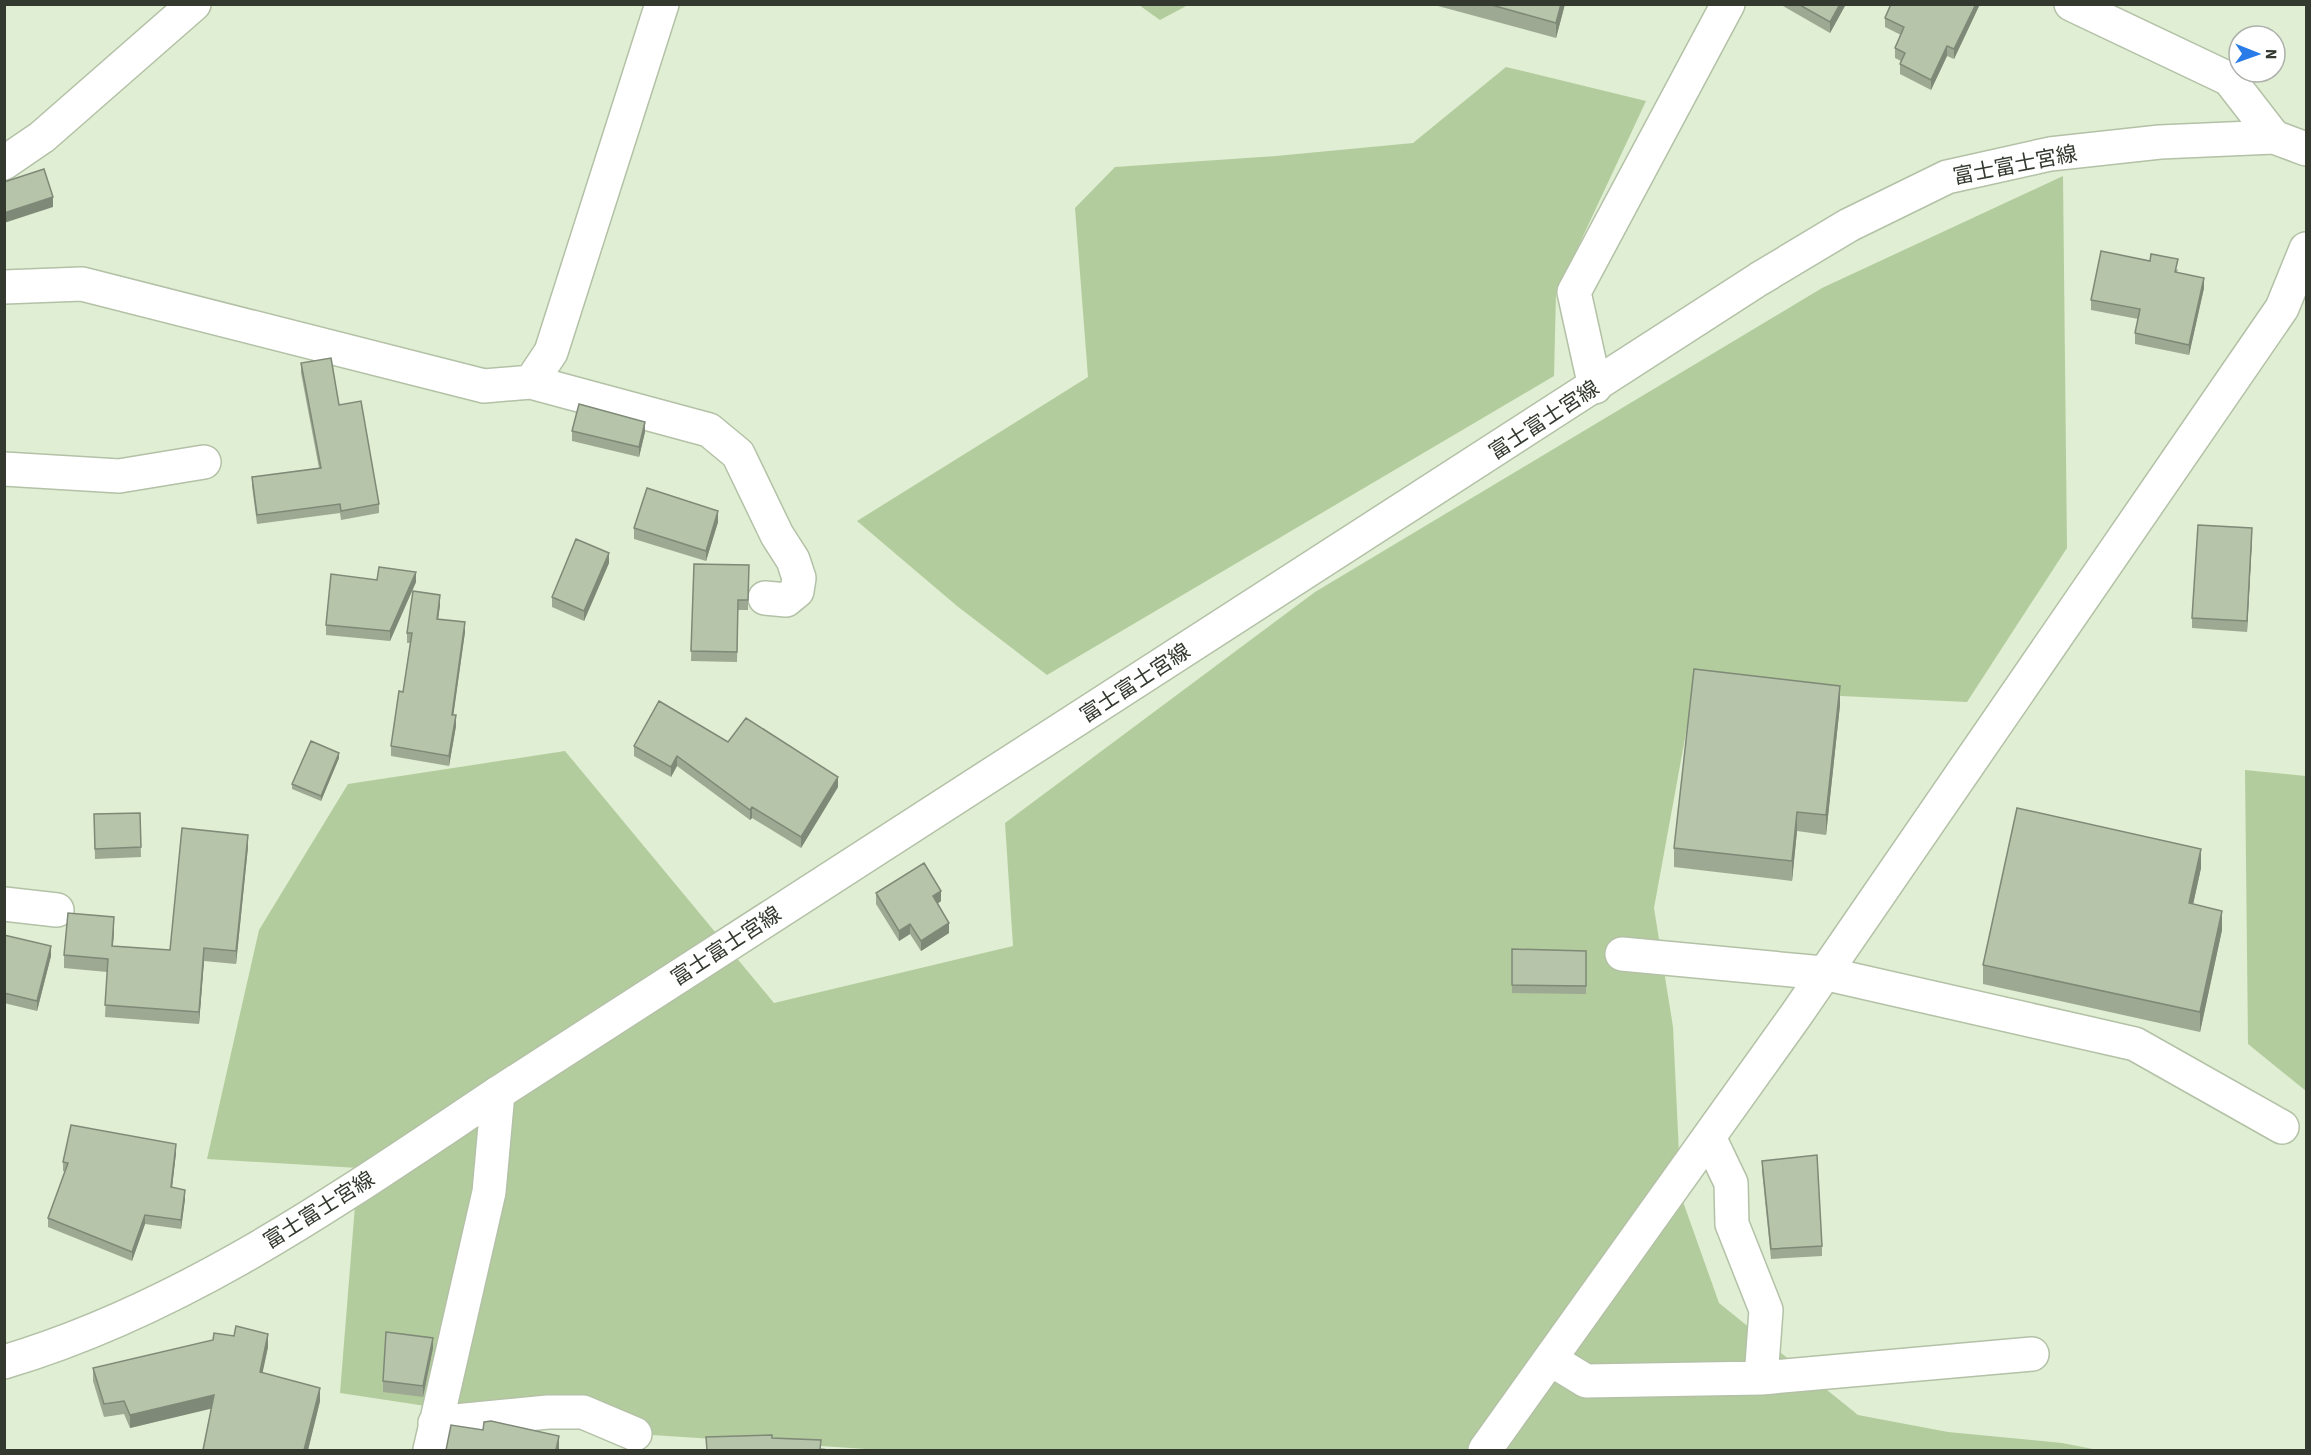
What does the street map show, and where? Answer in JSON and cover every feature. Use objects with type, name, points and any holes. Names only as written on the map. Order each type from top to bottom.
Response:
[{"type":"street","points":[[4,163],[50,130],[194,4]]},
{"type":"street","points":[[531,382],[551,352],[662,4]]},
{"type":"street","points":[[1594,387],[1574,292],[1728,4]]},
{"type":"street","points":[[2071,4],[2229,80],[2274,137]]},
{"type":"street","name":"富士富士宮線","points":[[4,1362],[112,1322],[212,1275],[322,1210],[498,1093],[1759,279],[1849,225],[1947,177],[2061,153],[2160,142],[2274,137],[2307,148]]},
{"type":"street","points":[[1485,1450],[1709,1137],[2283,308],[2307,249]]},
{"type":"street","points":[[4,287],[82,284],[484,386],[531,382],[708,430],[738,454],[777,535],[793,560],[799,578],[797,591],[786,600],[765,598]]},
{"type":"street","points":[[4,469],[119,476],[204,462]]},
{"type":"street","points":[[4,904],[57,910]]},
{"type":"street","points":[[1622,954],[1823,973],[2135,1044],[2282,1127]]},
{"type":"street","points":[[498,1093],[489,1192],[432,1437],[548,1412],[583,1412],[635,1434]]},
{"type":"street","points":[[1709,1137],[1731,1183],[1732,1224],[1766,1310],[1761,1378]]},
{"type":"street","points":[[1550,1359],[1586,1381],[1761,1378],[2032,1354]]},
{"type":"green space","points":[[1139,5],[1188,5],[1160,20]]},
{"type":"green space","points":[[1506,67],[1646,101],[1556,294],[1554,376],[1047,675],[957,606],[857,521],[1088,377],[1075,208],[1115,167],[1276,156],[1413,143]]},
{"type":"green space","points":[[2063,176],[2067,548],[1967,702],[1694,689],[1654,908],[1673,1027],[1681,1196],[1719,1303],[1858,1415],[1948,1432],[2062,1443],[2098,1450],[882,1450],[590,1431],[340,1393],[358,1168],[207,1159],[259,930],[348,784],[565,751],[774,1003],[1013,946],[1005,823],[1315,592],[1822,288]]},
{"type":"green space","points":[[2245,770],[2306,776],[2306,1091],[2248,1044]]},
{"type":"building","points":[[1488,4],[1561,4],[1556,23]]},
{"type":"building","points":[[1798,4],[1840,4],[1830,22]]},
{"type":"building","points":[[1891,4],[1976,4],[1954,49],[1947,46],[1931,80],[1900,64],[1905,53],[1895,48],[1904,27],[1885,18]]},
{"type":"building","points":[[44,169],[53,197],[4,213],[4,182]]},
{"type":"building","points":[[2101,251],[2150,261],[2151,254],[2178,259],[2175,272],[2204,278],[2189,345],[2135,333],[2140,309],[2091,300]]},
{"type":"building","points":[[331,358],[339,405],[361,401],[379,504],[341,511],[340,504],[257,515],[252,477],[321,468],[301,363]]},
{"type":"building","points":[[579,404],[645,422],[639,447],[572,431]]},
{"type":"building","points":[[647,488],[718,511],[706,551],[634,528]]},
{"type":"building","points":[[2198,525],[2252,528],[2247,621],[2192,618]]},
{"type":"building","points":[[576,539],[609,553],[584,611],[552,597]]},
{"type":"building","points":[[694,564],[749,565],[748,600],[738,600],[737,652],[691,651]]},
{"type":"building","points":[[379,567],[416,572],[390,631],[326,625],[331,574],[377,580]]},
{"type":"building","points":[[413,591],[440,595],[437,619],[465,622],[452,715],[456,715],[449,756],[391,746],[399,691],[403,692],[412,633],[407,633]]},
{"type":"building","points":[[1694,669],[1840,686],[1826,815],[1797,812],[1792,861],[1674,848]]},
{"type":"building","points":[[659,701],[728,742],[746,718],[838,777],[801,837],[752,807],[750,810],[677,756],[671,767],[634,746]]},
{"type":"building","points":[[311,741],[339,753],[321,796],[292,784]]},
{"type":"building","points":[[2017,808],[2201,849],[2189,903],[2222,911],[2200,1012],[1983,965]]},
{"type":"building","points":[[140,813],[141,847],[95,849],[94,814]]},
{"type":"building","points":[[182,828],[248,835],[236,951],[204,948],[199,1012],[105,1005],[108,959],[64,955],[68,913],[114,917],[112,946],[170,950]]},
{"type":"building","points":[[924,863],[941,891],[933,896],[949,923],[921,941],[910,924],[899,931],[876,893]]},
{"type":"building","points":[[4,935],[51,946],[37,1001],[4,993]]},
{"type":"building","points":[[1512,949],[1586,951],[1586,986],[1512,985]]},
{"type":"building","points":[[71,1125],[176,1144],[171,1187],[185,1190],[181,1220],[145,1215],[132,1252],[48,1218],[68,1163],[63,1162]]},
{"type":"building","points":[[1817,1155],[1822,1246],[1771,1249],[1762,1161]]},
{"type":"building","points":[[236,1326],[268,1334],[260,1372],[320,1388],[304,1450],[203,1450],[214,1395],[130,1415],[124,1401],[104,1404],[93,1368],[213,1340],[214,1333],[234,1336]]},
{"type":"building","points":[[386,1332],[433,1338],[423,1386],[383,1381]]},
{"type":"building","points":[[491,1421],[559,1436],[556,1450],[446,1450],[451,1425],[483,1430],[484,1422]]},
{"type":"building","points":[[772,1435],[772,1438],[821,1440],[820,1449],[829,1450],[707,1450],[706,1437]]}]
